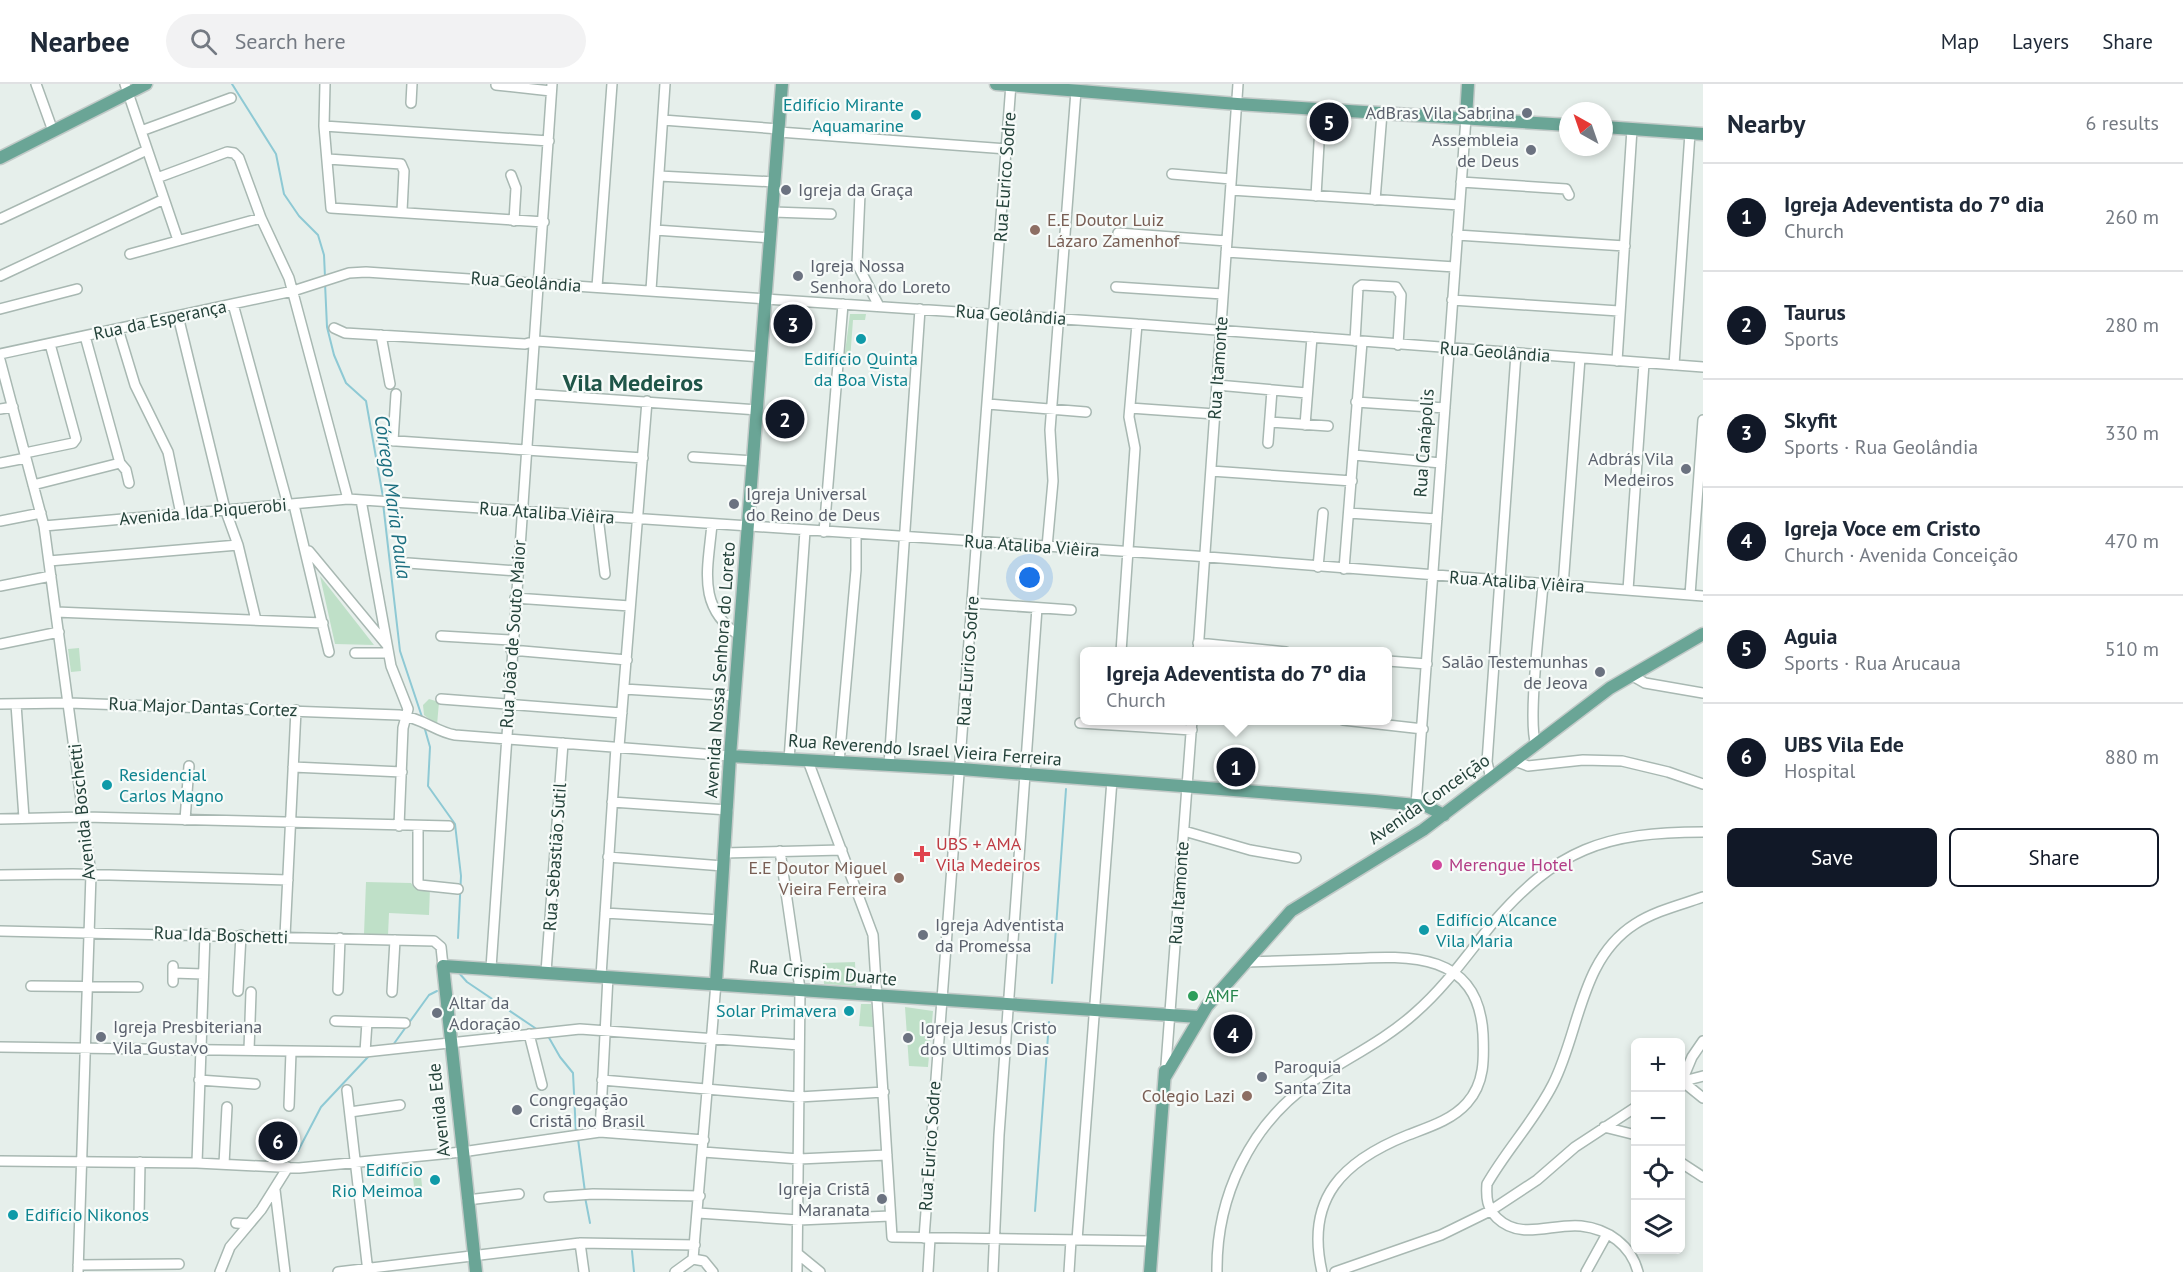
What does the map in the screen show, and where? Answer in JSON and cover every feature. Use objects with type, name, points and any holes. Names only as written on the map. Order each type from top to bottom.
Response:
[{"type":"main road","points":[[0,158],[53,131],[127,88],[146,84]]},
{"type":"main road","name":"Avenida Nossa Senhora do Loreto","points":[[716,983],[730,756],[782,84]]},
{"type":"main road","points":[[996,84],[1094,88],[1237,104],[1559,124]]},
{"type":"main road","name":"Rua Canápolis","points":[[1466,118],[1468,84]]},
{"type":"main road","points":[[1613,128],[1703,134]]},
{"type":"main road","name":"Avenida Conceição","points":[[1150,1272],[1165,1071],[1199,1017],[1245,963],[1291,911],[1444,815],[1631,675],[1703,634]]},
{"type":"main road","name":"Rua Reverendo Israel Vieira Ferreira","points":[[730,756],[961,769],[1188,786],[1416,805],[1431,807],[1444,815]]},
{"type":"main road","name":"Rua Crispim Duarte","points":[[443,966],[800,988],[877,996],[1199,1017]]},
{"type":"main road","name":"Avenida Ede","points":[[443,966],[476,1272]]},
{"type":"street","points":[[36,84],[53,131]]},
{"type":"street","points":[[325,84],[324,126],[331,208],[544,222]]},
{"type":"street","points":[[411,103],[412,84]]},
{"type":"street","points":[[597,287],[612,84]]},
{"type":"street","points":[[651,290],[665,84]]},
{"type":"street","name":"Rua Itamonte","points":[[1198,647],[1238,84]]},
{"type":"street","points":[[496,85],[551,87]]},
{"type":"street","name":"Rua Eurico Sodre","points":[[928,1272],[927,1238],[942,1000],[1011,85]]},
{"type":"street","name":"Rua João de Souto Maior","points":[[491,968],[512,645],[540,284],[551,87]]},
{"type":"street","points":[[127,88],[178,240]]},
{"type":"street","points":[[1047,547],[1053,481],[1051,409],[1071,88]]},
{"type":"street","points":[[141,131],[231,98]]},
{"type":"street","points":[[1316,196],[1321,110]]},
{"type":"street","points":[[1375,200],[1382,113]]},
{"type":"street","name":"Rua Canápolis","points":[[1416,805],[1466,118]]},
{"type":"street","points":[[663,120],[1007,149]]},
{"type":"street","points":[[324,126],[549,141]]},
{"type":"street","points":[[1617,361],[1632,129]]},
{"type":"street","points":[[1674,365],[1690,133]]},
{"type":"street","points":[[0,219],[147,150]]},
{"type":"street","points":[[157,178],[227,152],[234,153],[242,163],[261,218],[285,267],[293,291],[348,499]]},
{"type":"street","points":[[328,159],[401,164],[404,171],[402,211]]},
{"type":"street","points":[[512,174],[516,188],[514,221]]},
{"type":"street","points":[[1172,174],[1231,179]]},
{"type":"street","points":[[658,176],[775,182]]},
{"type":"street","points":[[1461,182],[1566,189],[1569,195]]},
{"type":"street","points":[[1230,190],[1459,205]]},
{"type":"street","points":[[860,193],[857,264],[879,306]]},
{"type":"street","points":[[0,276],[164,199]]},
{"type":"street","points":[[773,212],[831,214]]},
{"type":"street","points":[[130,254],[261,218]]},
{"type":"street","points":[[655,230],[771,238]]},
{"type":"street","points":[[1118,233],[1227,241]]},
{"type":"street","points":[[1457,235],[1624,246]]},
{"type":"street","points":[[1226,252],[1455,267]]},
{"type":"street","name":"Rua Geolândia","points":[[320,283],[349,273],[372,272],[1058,318],[1703,367]]},
{"type":"street","name":"Rua da Esperança","points":[[0,354],[293,291],[320,283]]},
{"type":"street","points":[[1344,569],[1354,455],[1359,286],[1396,287],[1401,292],[1398,345]]},
{"type":"street","points":[[1116,287],[1223,294]]},
{"type":"street","points":[[0,309],[77,289]]},
{"type":"street","points":[[1452,300],[1619,310]]},
{"type":"street","points":[[233,304],[291,505],[306,547],[329,652]]},
{"type":"street","points":[[824,532],[843,304]]},
{"type":"street","points":[[889,765],[906,536],[910,421],[920,309]]},
{"type":"street","points":[[178,316],[225,509],[238,545],[256,620]]},
{"type":"street","points":[[1121,647],[1135,448],[1130,408],[1137,324]]},
{"type":"street","points":[[334,328],[345,333],[525,344],[536,341],[762,357]]},
{"type":"street","points":[[118,329],[135,385],[168,452],[181,514]]},
{"type":"street","points":[[381,334],[390,384]]},
{"type":"street","points":[[85,336],[120,463],[126,470],[129,483]]},
{"type":"street","points":[[1305,425],[1312,337]]},
{"type":"street","points":[[0,464],[73,443],[76,439],[50,344]]},
{"type":"street","points":[[1491,779],[1487,762],[1515,354]]},
{"type":"street","points":[[1563,586],[1580,358]]},
{"type":"street","name":"Avenida Boschetti","points":[[0,360],[44,526],[91,874],[78,1268]]},
{"type":"street","points":[[1628,590],[1644,363]]},
{"type":"street","points":[[1217,385],[1308,393]]},
{"type":"street","points":[[1268,443],[1272,390]]},
{"type":"street","points":[[393,441],[396,394]]},
{"type":"street","points":[[531,394],[758,410]]},
{"type":"street","points":[[600,1132],[606,1030],[605,913],[608,857],[627,660],[647,401]]},
{"type":"street","points":[[1356,402],[1445,408]]},
{"type":"street","points":[[988,404],[1086,412]]},
{"type":"street","points":[[0,409],[13,407]]},
{"type":"street","points":[[1130,408],[1215,414]]},
{"type":"street","points":[[1690,595],[1703,420]]},
{"type":"street","points":[[1270,422],[1328,426]]},
{"type":"street","points":[[382,440],[643,458]]},
{"type":"street","points":[[1354,455],[1441,463]]},
{"type":"street","points":[[693,457],[754,461]]},
{"type":"street","points":[[33,485],[120,463]]},
{"type":"street","points":[[1211,471],[1352,480]]},
{"type":"street","name":"Avenida Ida Piquerobi","points":[[44,526],[225,509],[348,499],[361,500]]},
{"type":"street","points":[[361,500],[388,650],[408,709],[403,728],[399,826]]},
{"type":"street","name":"Rua Ataliba Viêira","points":[[361,500],[1205,557],[1703,596]]},
{"type":"street","points":[[0,521],[41,513]]},
{"type":"street","points":[[1318,567],[1323,513]]},
{"type":"street","points":[[1349,513],[1437,519]]},
{"type":"street","points":[[598,517],[605,574]]},
{"type":"street","points":[[712,524],[708,594],[721,619],[740,636]]},
{"type":"street","points":[[789,760],[805,531]]},
{"type":"street","points":[[839,762],[856,570],[856,534]]},
{"type":"street","points":[[49,561],[238,545]]},
{"type":"street","points":[[306,547],[388,650]]},
{"type":"street","points":[[408,563],[518,571]]},
{"type":"street","points":[[0,586],[51,576]]},
{"type":"street","points":[[1536,745],[1533,734],[1534,708],[1543,584]]},
{"type":"street","points":[[516,597],[630,606]]},
{"type":"street","points":[[972,603],[1071,610]]},
{"type":"street","points":[[993,1272],[1008,1005],[1027,774],[1037,608]]},
{"type":"street","points":[[56,612],[323,623]]},
{"type":"street","points":[[0,644],[59,632]]},
{"type":"street","points":[[441,636],[627,660]]},
{"type":"street","points":[[355,653],[388,650]]},
{"type":"street","points":[[1392,661],[1427,664]]},
{"type":"street","points":[[1631,675],[1645,683],[1703,693]]},
{"type":"street","points":[[624,689],[735,696]]},
{"type":"street","points":[[441,699],[622,713]]},
{"type":"street","name":"Rua Major Dantas Cortez","points":[[0,704],[69,703],[406,716]]},
{"type":"street","points":[[16,704],[24,818]]},
{"type":"street","points":[[285,936],[296,710]]},
{"type":"street","name":"Rua Reverendo Israel Vieira Ferreira","points":[[406,716],[421,719],[442,731],[506,739],[730,756]]},
{"type":"street","name":"Rua Itamonte","points":[[1165,1071],[1192,725]]},
{"type":"street","points":[[1387,725],[1423,729]]},
{"type":"street","name":"Rua Sebastião Sutil","points":[[546,972],[563,743]]},
{"type":"street","points":[[1515,761],[1528,766],[1583,760],[1622,761],[1703,783]]},
{"type":"street","points":[[808,761],[873,935],[892,1237],[1152,1241]]},
{"type":"street","points":[[185,820],[189,765]]},
{"type":"street","points":[[293,767],[402,772]]},
{"type":"street","points":[[1069,1272],[1074,1240],[1112,780]]},
{"type":"street","points":[[612,802],[728,810]]},
{"type":"street","points":[[0,819],[84,817],[449,826]]},
{"type":"street","points":[[418,826],[420,885],[458,889]]},
{"type":"street","points":[[1184,831],[1250,850],[1296,858]]},
{"type":"street","points":[[1217,1272],[1218,1239],[1228,1200],[1241,1165],[1262,1129],[1291,1098],[1313,1081],[1380,1042],[1402,1025],[1454,973],[1492,924],[1528,885],[1570,855],[1615,839],[1665,832],[1703,831]]},
{"type":"street","points":[[724,853],[842,850]]},
{"type":"street","points":[[780,851],[800,988],[797,1272]]},
{"type":"street","points":[[608,857],[723,866]]},
{"type":"street","points":[[0,875],[91,874],[288,880]]},
{"type":"street","points":[[1638,1272],[1625,1248],[1607,1234],[1578,1226],[1518,1229],[1508,1226],[1490,1211],[1486,1195],[1487,1184],[1552,1086],[1568,1049],[1590,978],[1609,947],[1635,924],[1703,897]]},
{"type":"street","points":[[605,913],[720,920]]},
{"type":"street","name":"Rua Ida Boschetti","points":[[0,931],[285,936],[434,941],[440,945]]},
{"type":"street","points":[[197,1163],[205,934]]},
{"type":"street","points":[[238,991],[241,935]]},
{"type":"street","points":[[338,990],[340,938]]},
{"type":"street","points":[[392,992],[395,940]]},
{"type":"street","name":"Avenida Ede","points":[[440,945],[443,966]]},
{"type":"street","points":[[1245,963],[1397,956],[1427,960],[1454,973],[1473,994],[1482,1020],[1484,1057],[1478,1086],[1469,1101],[1444,1120],[1374,1150],[1345,1171],[1328,1196],[1318,1220],[1317,1252],[1322,1272]]},
{"type":"street","points":[[173,974],[203,974]]},
{"type":"street","name":"Avenida Nossa Senhora do Loreto","points":[[693,1259],[716,983]]},
{"type":"street","points":[[31,986],[138,987]]},
{"type":"street","points":[[249,1050],[251,992]]},
{"type":"street","points":[[335,1021],[405,1023]]},
{"type":"street","points":[[365,1052],[367,1022]]},
{"type":"street","points":[[0,1047],[85,1046],[365,1052],[568,1029],[799,1045]]},
{"type":"street","points":[[538,1032],[542,1085]]},
{"type":"street","points":[[1685,1072],[1692,1056],[1703,1041]]},
{"type":"street","points":[[289,1106],[291,1052]]},
{"type":"street","points":[[1685,1080],[1703,1076]]},
{"type":"street","points":[[199,1080],[255,1084]]},
{"type":"street","points":[[602,1080],[799,1097],[884,1092]]},
{"type":"street","points":[[1685,1084],[1703,1098]]},
{"type":"street","points":[[347,1090],[368,1270]]},
{"type":"street","points":[[350,1112],[400,1105]]},
{"type":"street","points":[[224,1164],[227,1107]]},
{"type":"street","points":[[1335,1272],[1441,1235],[1490,1211],[1537,1180],[1575,1147],[1631,1110]]},
{"type":"street","points":[[1604,1127],[1631,1134]]},
{"type":"street","points":[[0,1161],[197,1163],[288,1167],[356,1163],[462,1152],[600,1132],[704,1140]]},
{"type":"street","points":[[703,1152],[799,1159],[887,1155]]},
{"type":"street","points":[[139,1217],[140,1162]]},
{"type":"street","points":[[1685,1165],[1703,1177]]},
{"type":"street","points":[[220,1272],[230,1247],[275,1190],[288,1167]]},
{"type":"street","points":[[275,1190],[285,1272]]},
{"type":"street","points":[[467,1200],[519,1194]]},
{"type":"street","points":[[549,1197],[593,1194],[700,1196]]},
{"type":"street","points":[[698,1213],[799,1220],[890,1216]]},
{"type":"street","points":[[236,1223],[249,1224]]},
{"type":"street","points":[[1586,1272],[1607,1234]]},
{"type":"street","points":[[338,1272],[579,1243],[695,1245]]},
{"type":"street","points":[[579,1243],[584,1272]]},
{"type":"street","points":[[798,1254],[820,1272]]},
{"type":"street","points":[[675,1272],[693,1259],[704,1261],[713,1272]]},
{"type":"street","points":[[78,1268],[179,1264]]},
{"type":"green space","points":[[850,314],[866,314],[865,320],[853,320],[850,360],[844,360]]},
{"type":"green space","points":[[320,576],[374,645],[335,644]]},
{"type":"green space","points":[[79,648],[81,671],[71,672],[68,649]]},
{"type":"green space","points":[[429,699],[439,702],[437,725],[424,715],[423,705]]},
{"type":"green space","points":[[366,882],[411,883],[415,888],[430,888],[429,915],[389,913],[388,935],[364,934]]},
{"type":"green space","points":[[855,962],[856,986],[824,984],[823,963]]},
{"type":"green space","points":[[861,1004],[871,1004],[873,1027],[859,1026]]},
{"type":"green space","points":[[905,1007],[933,1011],[928,1067],[909,1066]]},
{"type":"green space","points":[[420,1167],[423,1195],[415,1196],[412,1168]]},
{"type":"waterway","name":"Córrego Maria Paula","points":[[232,84],[276,154],[284,194],[299,216],[318,235],[324,255],[325,277]]},
{"type":"waterway","name":"Córrego Maria Paula","points":[[325,283],[327,327],[334,355],[346,383],[366,401],[383,497]]},
{"type":"waterway","name":"Córrego Maria Paula","points":[[383,503],[400,651],[422,717]]},
{"type":"waterway","name":"Córrego Maria Paula","points":[[424,726],[430,747],[428,786],[455,824],[461,876],[458,938]]},
{"type":"waterway","points":[[1052,983],[1066,789]]},
{"type":"waterway","name":"Córrego Maria Paula","points":[[459,973],[467,982],[538,1030]]},
{"type":"waterway","points":[[393,1045],[429,995],[437,991]]},
{"type":"waterway","points":[[1035,1211],[1049,1022]]},
{"type":"waterway","name":"Córrego Maria Paula","points":[[548,1036],[560,1057],[573,1073],[576,1134]]},
{"type":"waterway","points":[[298,1151],[321,1107],[368,1057]]},
{"type":"waterway","name":"Córrego Maria Paula","points":[[578,1139],[585,1192]]},
{"type":"waterway","name":"Córrego Maria Paula","points":[[585,1197],[590,1223]]},
{"type":"waterway","name":"Córrego Maria Paula","points":[[632,1251],[634,1272]]},
{"type":"place","name":"AdBras Vila Sabrina","points":[[1527,113]]},
{"type":"place","name":"Edifício Mirante Aquamarine","points":[[916,115]]},
{"type":"place","name":"Aguia","points":[[1329,122]]},
{"type":"place","name":"Assembleia de Deus","points":[[1531,150]]},
{"type":"place","name":"Igreja da Graça","points":[[786,190]]},
{"type":"place","name":"E.E Doutor Luiz Lázaro Zamenhof","points":[[1035,230]]},
{"type":"place","name":"Igreja Nossa Senhora do Loreto","points":[[798,276]]},
{"type":"place","name":"Skyfit","points":[[793,324]]},
{"type":"place","name":"Edifício Quinta da Boa Vista","points":[[861,339]]},
{"type":"place","name":"Taurus","points":[[785,419]]},
{"type":"place","name":"Adbrás Vila Medeiros","points":[[1686,469]]},
{"type":"place","name":"Igreja Universal do Reino de Deus","points":[[734,504]]},
{"type":"place","name":"Salão Testemunhas de Jeova","points":[[1600,672]]},
{"type":"place","name":"Igreja Adeventista do 7º dia","points":[[1236,767]]},
{"type":"place","name":"Residencial Carlos Magno","points":[[107,785]]},
{"type":"place","name":"UBS + AMA Vila Medeiros","points":[[922,854]]},
{"type":"place","name":"Merengue Hotel","points":[[1437,865]]},
{"type":"place","name":"E.E Doutor Miguel Vieira Ferreira","points":[[899,878]]},
{"type":"place","name":"Edifício Alcance Vila Maria","points":[[1424,930]]},
{"type":"place","name":"Igreja Adventista da Promessa","points":[[923,935]]},
{"type":"place","name":"AMF","points":[[1193,996]]},
{"type":"place","name":"Solar Primavera","points":[[849,1011]]},
{"type":"place","name":"Altar da Adoração","points":[[437,1013]]},
{"type":"place","name":"Igreja Voce em Cristo","points":[[1233,1034]]},
{"type":"place","name":"Igreja Presbiteriana Vila Gustavo","points":[[101,1037]]},
{"type":"place","name":"Igreja Jesus Cristo dos Ultimos Dias","points":[[908,1038]]},
{"type":"place","name":"Paroquia Santa Zita","points":[[1262,1077]]},
{"type":"place","name":"Colegio Lazi","points":[[1247,1096]]},
{"type":"place","name":"Congregação Cristã no Brasil","points":[[517,1110]]},
{"type":"place","name":"UBS Vila Ede","points":[[278,1141]]},
{"type":"place","name":"Edifício Rio Meimoa","points":[[435,1180]]},
{"type":"place","name":"Igreja Cristã Maranata","points":[[882,1199]]},
{"type":"place","name":"Edifício Nikonos","points":[[13,1215]]},
{"type":"district","name":"Vila Medeiros","points":[[633,383]]}]
